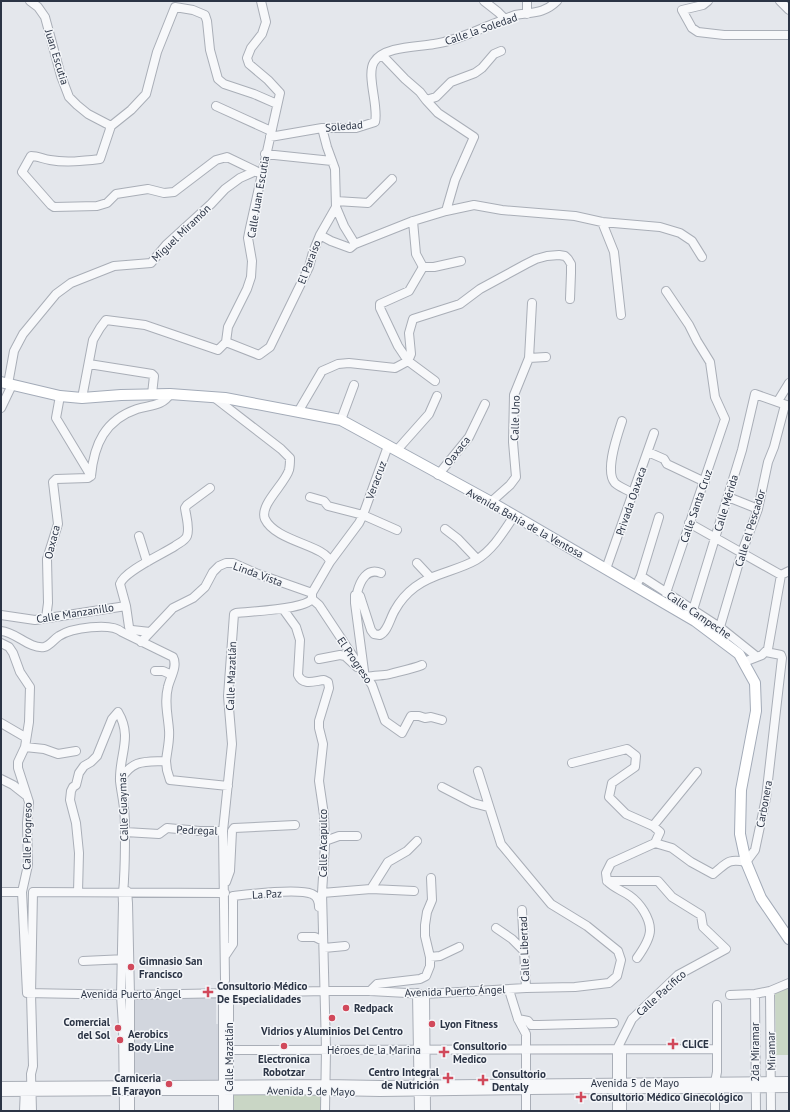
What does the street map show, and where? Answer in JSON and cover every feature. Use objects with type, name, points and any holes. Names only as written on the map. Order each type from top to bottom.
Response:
[{"type":"main road","name":"Avenida Bahía de la Ventosa","points":[[7,384],[60,396],[82,398],[152,394],[225,398],[341,420],[393,448],[438,475],[491,502],[695,621],[719,633],[739,654],[755,683],[756,711],[741,790],[740,834],[746,862],[761,898],[789,939]]},
{"type":"street","name":"Juan Escutia","points":[[30,1],[38,7],[45,17],[61,76],[70,97],[88,114],[111,126]]},
{"type":"street","name":"Calle Juan Escutia","points":[[226,342],[228,327],[247,289],[251,277],[252,261],[248,238],[259,172],[280,93],[268,80],[249,64],[247,58],[251,48],[262,34],[266,22],[261,1]]},
{"type":"street","points":[[484,1],[505,19]]},
{"type":"street","points":[[527,1],[527,14]]},
{"type":"street","name":"Calle la Soledad","points":[[382,55],[390,51],[446,42],[514,15],[546,10],[557,1]]},
{"type":"street","points":[[708,1],[703,5],[682,10],[692,28],[698,32],[724,35],[789,35]]},
{"type":"street","points":[[780,1],[789,10]]},
{"type":"street","points":[[259,172],[227,157],[216,160],[174,192],[164,193],[148,189],[138,190],[116,194],[107,203],[97,206],[54,207],[22,172],[31,156],[67,162],[100,159],[111,126],[131,110],[146,94],[158,52],[175,7],[193,10],[205,15],[210,50],[218,79],[224,84],[254,94],[277,104]]},
{"type":"street","points":[[426,100],[436,97],[451,82],[475,73],[482,68],[494,54],[501,51]]},
{"type":"street","points":[[382,55],[420,92],[438,113],[474,137],[455,180],[446,211]]},
{"type":"street","name":"Soledad","points":[[270,134],[322,128],[356,128],[375,122],[377,117],[373,96],[372,71],[373,64],[382,55]]},
{"type":"street","points":[[216,106],[270,134]]},
{"type":"street","points":[[322,128],[335,169],[334,185],[336,204],[344,226],[355,244]]},
{"type":"street","points":[[265,154],[332,161]]},
{"type":"street","name":"Miguel Miramón","points":[[1,408],[14,351],[23,334],[56,294],[71,283],[114,266],[151,263],[166,245],[211,204],[225,189],[240,178],[259,172]]},
{"type":"street","points":[[336,204],[368,203],[392,179]]},
{"type":"street","name":"El Paraíso","points":[[226,342],[259,355],[270,347],[310,267],[313,252],[320,235],[336,204]]},
{"type":"street","points":[[320,235],[350,248],[355,244],[413,221],[446,211],[474,205],[502,210],[575,216],[602,222],[660,227],[680,232],[692,241],[702,257]]},
{"type":"street","points":[[413,221],[416,254],[423,267]]},
{"type":"street","points":[[602,222],[614,252],[621,315]]},
{"type":"street","points":[[298,412],[322,372],[328,368],[338,364],[349,363],[395,368],[408,361],[411,354],[409,333],[413,319],[460,304],[480,289],[536,258],[559,254],[568,259],[571,264],[570,299]]},
{"type":"street","points":[[423,267],[434,267],[461,261]]},
{"type":"street","points":[[423,267],[409,292],[380,304],[380,308],[398,346],[408,361],[435,380]]},
{"type":"street","name":"Calle Santa Cruz","points":[[666,291],[689,325],[710,362],[715,397],[725,419],[666,593]]},
{"type":"street","name":"Calle Uno","points":[[491,502],[510,485],[516,477],[513,442],[514,395],[529,358],[532,303]]},
{"type":"street","points":[[82,398],[93,340],[106,320],[145,325],[218,350],[226,342]]},
{"type":"street","points":[[529,358],[546,357]]},
{"type":"street","points":[[89,364],[152,374],[154,376],[152,394]]},
{"type":"street","name":"Calle el Pescador","points":[[719,633],[742,552],[758,509],[768,462],[774,447],[789,383]]},
{"type":"street","points":[[341,420],[354,386]]},
{"type":"street","points":[[91,476],[92,460],[100,438],[113,422],[138,409],[152,406],[166,400],[170,394]]},
{"type":"street","name":"Calle Mérida","points":[[693,610],[742,450],[755,394],[784,404]]},
{"type":"street","points":[[60,396],[56,418],[91,476]]},
{"type":"street","points":[[393,448],[429,414],[437,396]]},
{"type":"street","points":[[215,398],[281,448],[290,458],[289,471],[264,510],[265,518],[269,524],[281,535],[302,543],[325,555],[329,558],[330,562]]},
{"type":"street","name":"Oaxaca","points":[[438,475],[469,437],[485,404]]},
{"type":"street","points":[[622,420],[611,463],[611,477],[615,483],[634,494]]},
{"type":"street","name":"Privada Oaxaca","points":[[606,569],[634,494],[654,433]]},
{"type":"street","name":"Veracruz","points":[[363,515],[393,448]]},
{"type":"street","points":[[648,452],[664,459],[667,464],[704,482]]},
{"type":"street","name":"Oaxaca","points":[[46,618],[48,603],[47,559],[58,524],[53,482],[56,479],[88,478],[91,476]]},
{"type":"street","name":"Calle Manzanillo","points":[[150,632],[132,630],[129,627],[126,606],[120,584],[121,580],[131,572],[167,552],[184,540],[187,534],[185,508],[210,488]]},
{"type":"street","points":[[310,496],[324,501],[328,506],[363,515],[397,530]]},
{"type":"street","points":[[728,497],[758,509]]},
{"type":"street","points":[[312,596],[330,562],[359,523],[363,515]]},
{"type":"street","points":[[357,593],[360,596],[371,630],[374,634],[380,635],[386,631],[394,612],[403,597],[415,586],[430,578],[477,559],[498,541],[514,516]]},
{"type":"street","points":[[636,586],[641,576],[659,517]]},
{"type":"street","points":[[689,523],[742,552],[785,573],[769,646],[766,652],[744,662]]},
{"type":"street","points":[[445,529],[458,539],[477,559]]},
{"type":"street","points":[[138,536],[147,562]]},
{"type":"street","name":"Linda Vista","points":[[141,642],[176,606],[193,598],[205,587],[216,569],[226,563],[233,563],[312,596]]},
{"type":"street","points":[[417,563],[430,578]]},
{"type":"street","points":[[366,674],[355,595],[360,584],[370,572],[376,571],[381,573]]},
{"type":"street","name":"Calle Campeche","points":[[641,576],[693,610],[719,633],[756,656]]},
{"type":"street","name":"Calle Mazatlán","points":[[223,1111],[226,1088],[226,992],[223,831],[232,744],[228,696],[234,614],[236,612],[283,609],[309,603],[312,596]]},
{"type":"street","name":"El Progreso","points":[[312,596],[366,674],[372,685],[385,721],[389,725],[402,733],[411,716],[420,716],[425,718],[431,717],[442,720]]},
{"type":"street","name":"Calle Manzanillo","points":[[1,616],[35,620],[126,606]]},
{"type":"street","name":"Calle Acapulco","points":[[283,609],[296,626],[300,640],[298,675],[300,680],[305,682],[324,680],[328,682],[329,688],[319,721],[323,744],[319,781],[324,815],[325,841],[322,893],[326,1049],[325,1111]]},
{"type":"street","points":[[693,610],[695,621]]},
{"type":"street","points":[[1,631],[30,643],[47,647],[59,636],[65,634],[99,626],[116,628],[173,657],[175,660],[166,701],[169,732],[166,761],[170,780],[228,786]]},
{"type":"street","name":"Calle Progreso","points":[[1,643],[8,647],[13,653],[20,672],[30,687],[29,722],[25,737],[25,746],[18,762],[18,768],[29,802],[27,823],[28,865],[22,892],[32,1066],[24,1111]]},
{"type":"street","name":"Carbonera","points":[[746,862],[755,850],[766,798],[782,658],[781,656],[766,652]]},
{"type":"street","points":[[319,659],[340,655],[345,656],[366,674],[390,674],[422,665]]},
{"type":"street","points":[[155,671],[163,671],[172,675]]},
{"type":"street","name":"Calle Guaymas","points":[[78,892],[79,853],[76,823],[70,800],[73,786],[76,784],[79,773],[84,766],[97,756],[112,719],[118,712],[124,721],[125,733],[120,780],[124,808],[125,832],[124,892],[128,903],[126,960],[121,995],[127,1088],[130,1111]]},
{"type":"street","points":[[1,723],[25,737]]},
{"type":"street","points":[[25,746],[44,749],[58,754],[76,751]]},
{"type":"street","points":[[572,763],[626,749],[636,756],[636,767],[612,784],[609,797],[626,814],[653,826],[660,832],[655,843]]},
{"type":"street","points":[[120,780],[127,770],[137,764],[166,761]]},
{"type":"street","name":"Avenida Puerto Ángel","points":[[29,994],[130,995],[325,990],[421,993],[575,987],[609,983],[617,976],[621,960],[618,951],[587,926],[551,904],[501,844],[488,807],[478,771]]},
{"type":"street","points":[[653,826],[697,772]]},
{"type":"street","points":[[1,779],[13,785],[27,797]]},
{"type":"street","points":[[442,787],[473,803],[488,807]]},
{"type":"street","name":"Calle Mazatlán","points":[[225,889],[230,871],[232,831],[234,828],[295,825]]},
{"type":"street","name":"Pedregal","points":[[125,832],[159,834],[164,832],[167,828],[200,831],[223,831]]},
{"type":"street","points":[[325,841],[339,836],[357,836]]},
{"type":"street","points":[[371,889],[388,862],[407,851],[417,841]]},
{"type":"street","points":[[636,958],[642,951],[650,932],[647,917],[643,910],[630,896],[615,888],[607,881],[606,873],[611,863],[655,843],[672,848],[691,862],[713,874],[729,861],[735,859],[746,862]]},
{"type":"street","points":[[370,991],[377,984],[420,979],[426,976],[430,966],[430,957],[425,936],[425,925],[427,912],[432,900],[432,878]]},
{"type":"street","name":"Calle Pacífico","points":[[607,881],[658,881],[672,897],[701,915],[703,927],[726,949],[678,975],[632,1019],[620,1047],[617,1111]]},
{"type":"street","points":[[78,892],[225,889]]},
{"type":"street","points":[[322,893],[371,889],[414,891]]},
{"type":"street","points":[[1,892],[22,892]]},
{"type":"street","name":"Calle Progreso","points":[[29,994],[33,892],[78,892]]},
{"type":"street","name":"La Paz","points":[[225,956],[233,944],[233,896],[269,892],[305,892],[313,894],[318,899],[320,928],[324,945]]},
{"type":"street","name":"Calle Libertad","points":[[522,910],[526,988]]},
{"type":"street","points":[[496,928],[512,939],[524,951]]},
{"type":"street","points":[[302,937],[315,937],[324,945],[345,946]]},
{"type":"street","points":[[430,957],[440,956],[459,947]]},
{"type":"street","points":[[83,961],[126,960]]},
{"type":"street","name":"Calle Guaymas","points":[[124,1111],[127,1088],[130,995],[126,960]]},
{"type":"street","points":[[730,995],[755,994],[770,991],[789,983]]},
{"type":"street","name":"Calle Libertad","points":[[509,990],[518,1019],[526,1034],[523,1049],[523,1087],[520,1111]]},
{"type":"street","name":"Miramar","points":[[770,991],[771,1111]]},
{"type":"street","points":[[419,1111],[422,1088],[421,993]]},
{"type":"street","name":"2da Miramar","points":[[755,994],[756,1111]]},
{"type":"street","points":[[715,1111],[717,1085],[717,1005]]},
{"type":"street","points":[[518,1019],[528,1020],[531,1025],[614,1023]]},
{"type":"street","name":"Héroes de la Marina","points":[[226,1050],[422,1050],[620,1047],[717,1049]]},
{"type":"street","name":"Avenida 5 de Mayo","points":[[1,1086],[28,1088],[325,1087],[380,1089],[771,1085],[789,1082]]},
{"type":"street","points":[[717,1085],[720,1111]]},
{"type":"street","name":"Avenida 5 de Mayo","points":[[771,1085],[789,1088]]},
{"type":"street","name":"Calle Pacífico","points":[[619,1086],[622,1111]]},
{"type":"street","name":"Calle Libertad","points":[[523,1087],[526,1111]]},
{"type":"street","name":"Calle Progreso","points":[[28,1088],[32,1111]]},
{"type":"street","name":"Avenida 5 de Mayo","points":[[1,1092],[28,1088]]},
{"type":"street","name":"Calle Mazatlán","points":[[226,1088],[230,1111]]},
{"type":"street","points":[[422,1088],[426,1111]]},
{"type":"shaded area","points":[[216,997],[216,1024],[219,1024],[219,1081],[132,1082],[131,998]]},
{"type":"green space","points":[[789,985],[789,1055],[776,1055],[775,991]]},
{"type":"green space","points":[[232,1092],[321,1092],[321,1111],[232,1111]]},
{"type":"place","name":"Gimnasio San Francisco","points":[[131,967]]},
{"type":"place","name":"Consultorio Médico De Especialidades","points":[[208,992]]},
{"type":"place","name":"Redpack","points":[[346,1008]]},
{"type":"place","name":"Vidrios y Aluminios Del Centro","points":[[332,1018]]},
{"type":"place","name":"Lyon Fitness","points":[[432,1024]]},
{"type":"place","name":"Comercial del Sol","points":[[118,1028]]},
{"type":"place","name":"Aerobics Body Line","points":[[120,1040]]},
{"type":"place","name":"CLICE","points":[[673,1044]]},
{"type":"place","name":"Electronica Robotzar","points":[[284,1046]]},
{"type":"place","name":"Consultorio Medico","points":[[444,1052]]},
{"type":"place","name":"Centro Integral de Nutrición","points":[[448,1078]]},
{"type":"place","name":"Consultorio Dentaly","points":[[483,1080]]},
{"type":"place","name":"Carniceria El Farayon","points":[[169,1084]]},
{"type":"place","name":"Consultorio Médico Ginecológico","points":[[581,1097]]}]
